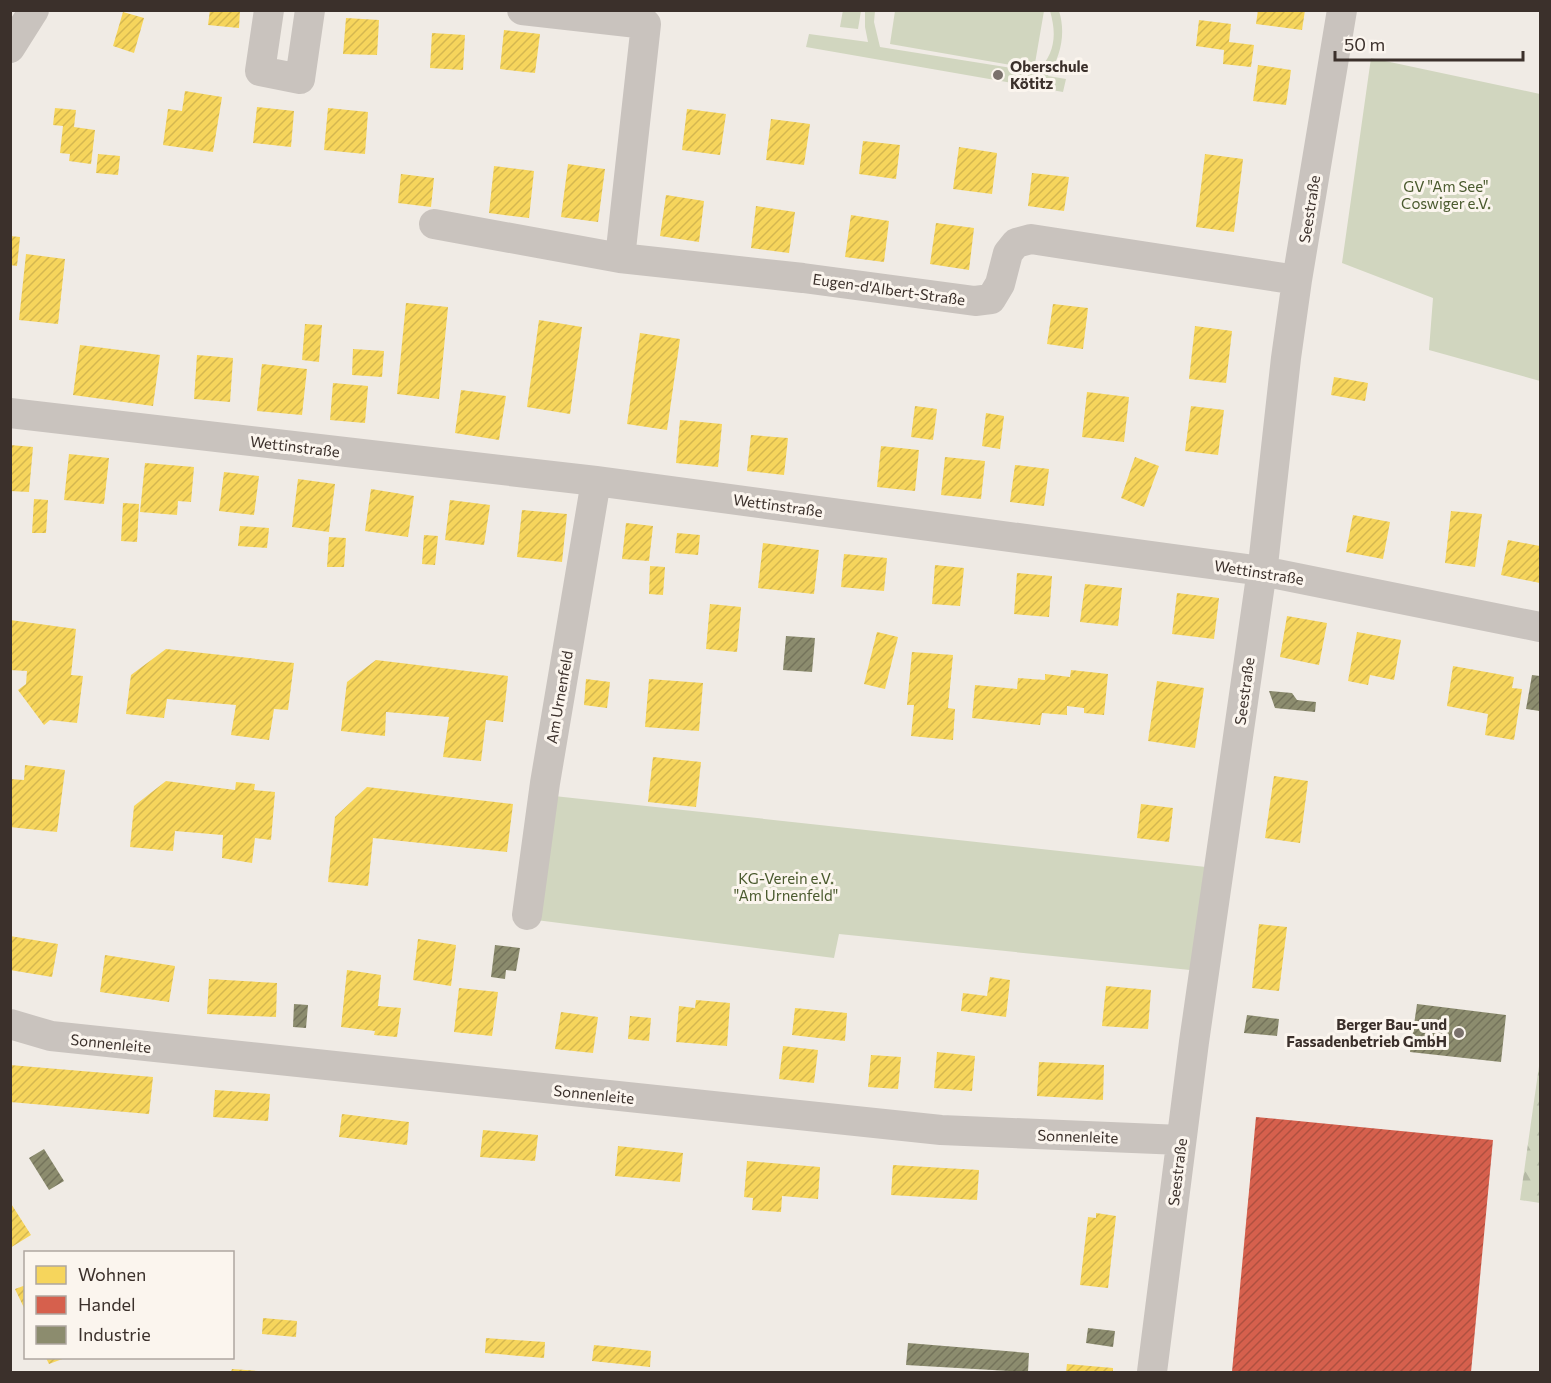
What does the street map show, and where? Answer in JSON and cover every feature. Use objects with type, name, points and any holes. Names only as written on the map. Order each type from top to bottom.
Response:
[{"type":"street","points":[[10,48],[34,10]]},
{"type":"street","points":[[269,10],[260,71],[300,78],[310,10]]},
{"type":"street","points":[[522,10],[646,24],[620,258]]},
{"type":"street","name":"Seestraße","points":[[1152,1372],[1181,1140],[1262,571],[1297,280],[1342,10]]},
{"type":"street","name":"Eugen-d'Albert-Straße","points":[[434,224],[620,258],[803,278],[975,301],[991,299],[1000,284],[1008,253],[1016,243],[1031,239],[1297,280]]},
{"type":"street","name":"Wettinstraße","points":[[10,413],[596,481],[1262,571],[1540,627]]},
{"type":"street","name":"Am Urnenfeld","points":[[527,915],[545,783],[596,481]]},
{"type":"street","name":"Sonnenleite","points":[[10,1024],[51,1036],[930,1129],[1181,1140]]},
{"type":"green space","points":[[843,10],[861,11],[858,29],[840,27]]},
{"type":"green space","points":[[865,11],[875,11],[874,22],[880,47],[1037,72],[1048,58],[1053,44],[1050,11],[1059,11],[1062,28],[1061,44],[1048,76],[1066,79],[1063,92],[806,47],[809,34],[868,42]]},
{"type":"green space","points":[[895,11],[1044,11],[1034,69],[890,44]]},
{"type":"green space","name":"GV \"Am See\" Coswiger e.V.","points":[[1371,58],[1540,94],[1540,381],[1429,350],[1433,298],[1342,263]]},
{"type":"green space","name":"KG-Verein e.V. \"Am Urnenfeld\"","points":[[554,796],[1206,867],[1190,970],[839,934],[834,958],[536,920]]},
{"type":"green space","points":[[1540,1059],[1540,1203],[1520,1200]]},
{"type":"building: Wohnen","points":[[210,10],[240,10],[239,28],[208,25]]},
{"type":"building: Wohnen","points":[[1258,10],[1305,10],[1302,30],[1256,24]]},
{"type":"building: Wohnen","points":[[123,12],[144,18],[134,53],[113,46]]},
{"type":"building: Wohnen","points":[[346,18],[379,20],[377,55],[343,54]]},
{"type":"building: Wohnen","points":[[1199,20],[1231,24],[1229,42],[1254,45],[1251,67],[1223,64],[1224,50],[1196,46]]},
{"type":"building: Wohnen","points":[[504,30],[540,34],[535,73],[500,69]]},
{"type":"building: Wohnen","points":[[432,33],[465,35],[463,70],[430,68]]},
{"type":"building: Wohnen","points":[[1258,65],[1291,70],[1286,105],[1253,101]]},
{"type":"building: Wohnen","points":[[185,91],[222,97],[213,152],[163,145],[168,109],[182,111]]},
{"type":"building: Wohnen","points":[[257,107],[294,111],[291,147],[253,143]]},
{"type":"building: Wohnen","points":[[55,108],[76,110],[74,127],[95,130],[91,164],[69,161],[70,154],[60,153],[63,126],[53,125]]},
{"type":"building: Wohnen","points":[[328,108],[368,112],[365,154],[324,150]]},
{"type":"building: Wohnen","points":[[687,109],[726,114],[720,155],[682,150]]},
{"type":"building: Wohnen","points":[[771,119],[810,124],[804,165],[766,160]]},
{"type":"building: Wohnen","points":[[863,141],[900,145],[896,179],[859,174]]},
{"type":"building: Wohnen","points":[[959,147],[997,153],[992,194],[953,189]]},
{"type":"building: Wohnen","points":[[98,154],[120,156],[118,175],[96,173]]},
{"type":"building: Wohnen","points":[[1205,154],[1243,159],[1234,232],[1196,227]]},
{"type":"building: Wohnen","points":[[568,164],[605,169],[598,222],[561,217]]},
{"type":"building: Wohnen","points":[[494,166],[534,171],[529,218],[489,213]]},
{"type":"building: Wohnen","points":[[1032,173],[1069,177],[1064,211],[1028,206]]},
{"type":"building: Wohnen","points":[[401,174],[434,178],[431,207],[398,203]]},
{"type":"building: Wohnen","points":[[666,195],[704,201],[699,242],[660,236]]},
{"type":"building: Wohnen","points":[[756,206],[795,212],[789,253],[751,248]]},
{"type":"building: Wohnen","points":[[851,215],[889,221],[884,262],[845,257]]},
{"type":"building: Wohnen","points":[[936,223],[974,228],[969,270],[930,264]]},
{"type":"building: Wohnen","points":[[10,236],[20,237],[17,266],[10,265]]},
{"type":"building: Wohnen","points":[[26,254],[65,259],[58,324],[19,320]]},
{"type":"building: Wohnen","points":[[406,303],[448,307],[439,399],[397,394]]},
{"type":"building: Wohnen","points":[[1053,304],[1088,308],[1083,349],[1047,344]]},
{"type":"building: Wohnen","points":[[539,320],[582,327],[570,414],[527,407]]},
{"type":"building: Wohnen","points":[[305,324],[322,325],[319,362],[302,360]]},
{"type":"building: Wohnen","points":[[1195,326],[1232,331],[1226,383],[1189,379]]},
{"type":"building: Wohnen","points":[[640,333],[680,339],[667,430],[627,424]]},
{"type":"building: Wohnen","points":[[80,345],[160,355],[153,406],[73,395]]},
{"type":"building: Wohnen","points":[[353,349],[384,351],[382,377],[352,375]]},
{"type":"building: Wohnen","points":[[197,355],[233,358],[230,402],[194,399]]},
{"type":"building: Wohnen","points":[[262,364],[307,369],[302,415],[257,411]]},
{"type":"building: Wohnen","points":[[1334,377],[1368,383],[1365,401],[1331,395]]},
{"type":"building: Wohnen","points":[[333,383],[368,386],[365,423],[330,420]]},
{"type":"building: Wohnen","points":[[461,390],[506,396],[499,440],[455,433]]},
{"type":"building: Wohnen","points":[[1087,392],[1129,397],[1124,442],[1082,437]]},
{"type":"building: Wohnen","points":[[915,406],[937,409],[933,440],[911,437]]},
{"type":"building: Wohnen","points":[[1191,406],[1224,410],[1218,455],[1185,451]]},
{"type":"building: Wohnen","points":[[986,413],[1004,416],[1000,449],[982,446]]},
{"type":"building: Wohnen","points":[[680,420],[722,424],[718,467],[676,463]]},
{"type":"building: Wohnen","points":[[751,435],[788,438],[784,475],[747,471]]},
{"type":"building: Wohnen","points":[[10,445],[33,447],[29,492],[10,491]]},
{"type":"building: Wohnen","points":[[881,446],[919,450],[915,491],[877,487]]},
{"type":"building: Wohnen","points":[[69,454],[109,458],[104,504],[64,500]]},
{"type":"building: Wohnen","points":[[945,457],[985,461],[981,499],[941,495]]},
{"type":"building: Wohnen","points":[[1135,457],[1159,466],[1144,507],[1121,498]]},
{"type":"building: Wohnen","points":[[145,463],[194,467],[191,502],[178,501],[177,515],[140,512]]},
{"type":"building: Wohnen","points":[[1015,465],[1049,469],[1044,506],[1010,502]]},
{"type":"building: Wohnen","points":[[224,472],[259,476],[254,515],[219,511]]},
{"type":"building: Wohnen","points":[[298,479],[335,484],[329,532],[292,527]]},
{"type":"building: Wohnen","points":[[371,489],[414,496],[408,537],[365,531]]},
{"type":"building: Wohnen","points":[[34,499],[48,500],[46,533],[32,533]]},
{"type":"building: Wohnen","points":[[450,500],[490,505],[484,545],[445,540]]},
{"type":"building: Wohnen","points":[[123,503],[139,504],[137,542],[121,541]]},
{"type":"building: Wohnen","points":[[522,510],[567,514],[562,562],[517,557]]},
{"type":"building: Wohnen","points":[[1451,511],[1482,514],[1475,567],[1445,563]]},
{"type":"building: Wohnen","points":[[1353,515],[1390,522],[1383,559],[1346,552]]},
{"type":"building: Wohnen","points":[[626,523],[653,526],[649,561],[622,559]]},
{"type":"building: Wohnen","points":[[240,526],[269,528],[267,548],[238,546]]},
{"type":"building: Wohnen","points":[[677,533],[700,535],[698,555],[675,553]]},
{"type":"building: Wohnen","points":[[424,535],[438,536],[435,565],[422,564]]},
{"type":"building: Wohnen","points":[[329,537],[346,538],[344,567],[327,567]]},
{"type":"building: Wohnen","points":[[1508,540],[1540,546],[1540,583],[1501,575]]},
{"type":"building: Wohnen","points":[[763,543],[819,550],[814,594],[758,588]]},
{"type":"building: Wohnen","points":[[844,554],[887,558],[884,591],[841,587]]},
{"type":"building: Wohnen","points":[[935,565],[964,568],[960,606],[932,604]]},
{"type":"building: Wohnen","points":[[650,566],[665,567],[663,595],[649,594]]},
{"type":"building: Wohnen","points":[[1017,573],[1052,576],[1049,617],[1014,614]]},
{"type":"building: Wohnen","points":[[1085,584],[1122,588],[1118,626],[1080,622]]},
{"type":"building: Wohnen","points":[[1177,593],[1219,598],[1214,639],[1172,634]]},
{"type":"building: Wohnen","points":[[710,604],[741,607],[737,652],[706,649]]},
{"type":"building: Wohnen","points":[[1287,616],[1327,623],[1319,665],[1280,657]]},
{"type":"building: Wohnen","points":[[10,620],[76,629],[71,675],[83,676],[77,723],[50,720],[44,725],[18,690],[26,684],[27,671],[10,670]]},
{"type":"building: Wohnen","points":[[877,632],[898,637],[885,689],[864,684]]},
{"type":"building: Wohnen","points":[[1357,632],[1401,640],[1394,680],[1370,675],[1368,685],[1348,681]]},
{"type":"building: Wohnen","points":[[166,649],[294,663],[288,710],[274,709],[269,740],[231,735],[236,705],[167,699],[164,718],[126,714],[131,675]]},
{"type":"building: Wohnen","points":[[912,652],[953,655],[948,708],[955,709],[953,740],[911,736],[914,705],[907,705]]},
{"type":"building: Wohnen","points":[[376,660],[508,676],[503,722],[486,720],[481,761],[443,757],[449,717],[386,712],[385,736],[341,731],[347,682]]},
{"type":"building: Wohnen","points":[[1453,666],[1514,677],[1512,688],[1522,689],[1514,740],[1485,735],[1488,714],[1447,706]]},
{"type":"building: Wohnen","points":[[1071,670],[1108,674],[1104,715],[1084,713],[1084,708],[1067,706],[1067,715],[1042,713],[1040,725],[972,718],[975,685],[1017,689],[1018,678],[1045,680],[1045,674],[1070,677]]},
{"type":"building: Wohnen","points":[[586,679],[610,682],[607,708],[584,705]]},
{"type":"building: Wohnen","points":[[649,679],[703,683],[699,731],[645,727]]},
{"type":"building: Wohnen","points":[[1157,681],[1204,688],[1195,748],[1148,741]]},
{"type":"building: Wohnen","points":[[653,757],[701,762],[696,807],[648,802]]},
{"type":"building: Wohnen","points":[[25,765],[65,770],[57,832],[10,827],[10,779],[24,780]]},
{"type":"building: Wohnen","points":[[1274,776],[1308,781],[1300,843],[1265,838]]},
{"type":"building: Wohnen","points":[[166,781],[235,790],[236,782],[255,784],[254,790],[275,792],[271,840],[255,838],[252,863],[222,858],[223,835],[175,831],[173,851],[130,847],[134,806]]},
{"type":"building: Wohnen","points":[[367,787],[513,804],[507,852],[373,838],[368,886],[328,882],[335,817]]},
{"type":"building: Wohnen","points":[[1141,804],[1173,808],[1169,842],[1137,838]]},
{"type":"building: Wohnen","points":[[1259,924],[1287,927],[1279,991],[1252,988]]},
{"type":"building: Wohnen","points":[[10,936],[58,944],[52,977],[10,970]]},
{"type":"building: Wohnen","points":[[418,939],[456,945],[451,986],[413,980]]},
{"type":"building: Wohnen","points":[[105,955],[175,966],[169,1002],[100,992]]},
{"type":"building: Wohnen","points":[[347,970],[381,975],[378,1006],[401,1008],[397,1037],[374,1035],[375,1031],[341,1027]]},
{"type":"building: Wohnen","points":[[990,977],[1010,980],[1006,1017],[961,1011],[963,993],[987,996]]},
{"type":"building: Wohnen","points":[[209,979],[277,983],[276,1017],[207,1014]]},
{"type":"building: Wohnen","points":[[1106,986],[1151,990],[1148,1029],[1102,1026]]},
{"type":"building: Wohnen","points":[[459,988],[498,992],[492,1036],[454,1032]]},
{"type":"building: Wohnen","points":[[696,1000],[730,1003],[727,1046],[676,1042],[679,1006],[695,1008]]},
{"type":"building: Wohnen","points":[[795,1008],[847,1013],[845,1041],[792,1035]]},
{"type":"building: Wohnen","points":[[561,1012],[598,1017],[593,1053],[555,1049]]},
{"type":"building: Wohnen","points":[[630,1016],[651,1018],[649,1041],[628,1039]]},
{"type":"building: Wohnen","points":[[783,1046],[818,1050],[814,1083],[779,1079]]},
{"type":"building: Wohnen","points":[[937,1052],[975,1056],[972,1091],[934,1088]]},
{"type":"building: Wohnen","points":[[871,1055],[901,1057],[898,1089],[868,1087]]},
{"type":"building: Wohnen","points":[[1039,1062],[1104,1065],[1103,1100],[1037,1096]]},
{"type":"building: Wohnen","points":[[10,1065],[153,1077],[149,1114],[10,1102]]},
{"type":"building: Wohnen","points":[[215,1090],[270,1094],[268,1121],[213,1117]]},
{"type":"building: Wohnen","points":[[342,1114],[409,1122],[407,1145],[339,1137]]},
{"type":"building: Wohnen","points":[[483,1130],[538,1135],[535,1161],[480,1157]]},
{"type":"building: Wohnen","points":[[618,1146],[683,1153],[680,1182],[615,1176]]},
{"type":"building: Wohnen","points":[[747,1161],[820,1167],[818,1199],[782,1196],[781,1212],[752,1210],[753,1198],[744,1197]]},
{"type":"building: Wohnen","points":[[893,1165],[979,1170],[977,1200],[891,1195]]},
{"type":"building: Wohnen","points":[[10,1202],[31,1235],[10,1248]]},
{"type":"building: Wohnen","points":[[1096,1213],[1116,1216],[1108,1288],[1080,1285],[1088,1217],[1096,1218]]},
{"type":"building: Wohnen","points":[[24,1286],[24,1308],[15,1289]]},
{"type":"building: Wohnen","points":[[263,1318],[297,1321],[296,1337],[262,1334]]},
{"type":"building: Wohnen","points":[[486,1338],[545,1342],[544,1358],[485,1353]]},
{"type":"building: Wohnen","points":[[594,1345],[651,1351],[650,1367],[592,1361]]},
{"type":"building: Wohnen","points":[[46,1359],[62,1359],[49,1364]]},
{"type":"building: Wohnen","points":[[1067,1364],[1113,1368],[1113,1372],[1066,1372]]},
{"type":"building: Wohnen","points":[[232,1369],[258,1371],[258,1372],[231,1372]]},
{"type":"building: Handel","points":[[1256,1117],[1493,1140],[1471,1372],[1232,1372]]},
{"type":"building: Industrie","points":[[786,636],[815,638],[812,672],[783,670]]},
{"type":"building: Industrie","points":[[1532,675],[1540,676],[1540,711],[1526,709]]},
{"type":"building: Industrie","points":[[1269,691],[1292,693],[1297,700],[1316,702],[1315,712],[1275,708]]},
{"type":"building: Industrie","points":[[495,945],[520,948],[516,971],[506,970],[505,979],[491,977]]},
{"type":"building: Industrie","points":[[294,1004],[308,1005],[306,1028],[293,1027]]},
{"type":"building: Industrie","name":"Berger Bau- und Fassadenbetrieb GmbH","points":[[1417,1004],[1506,1015],[1501,1062],[1410,1052]]},
{"type":"building: Industrie","points":[[1247,1015],[1279,1019],[1277,1036],[1244,1033]]},
{"type":"building: Industrie","points":[[44,1149],[64,1181],[49,1190],[29,1158]]},
{"type":"building: Industrie","points":[[1088,1328],[1115,1331],[1113,1347],[1086,1343]]},
{"type":"building: Industrie","points":[[908,1343],[1029,1353],[1028,1372],[906,1365]]},
{"type":"place","name":"Oberschule Kötitz","points":[[998,75]]},
{"type":"place","name":"Berger Bau- und Fassadenbetrieb GmbH","points":[[1459,1033]]}]
